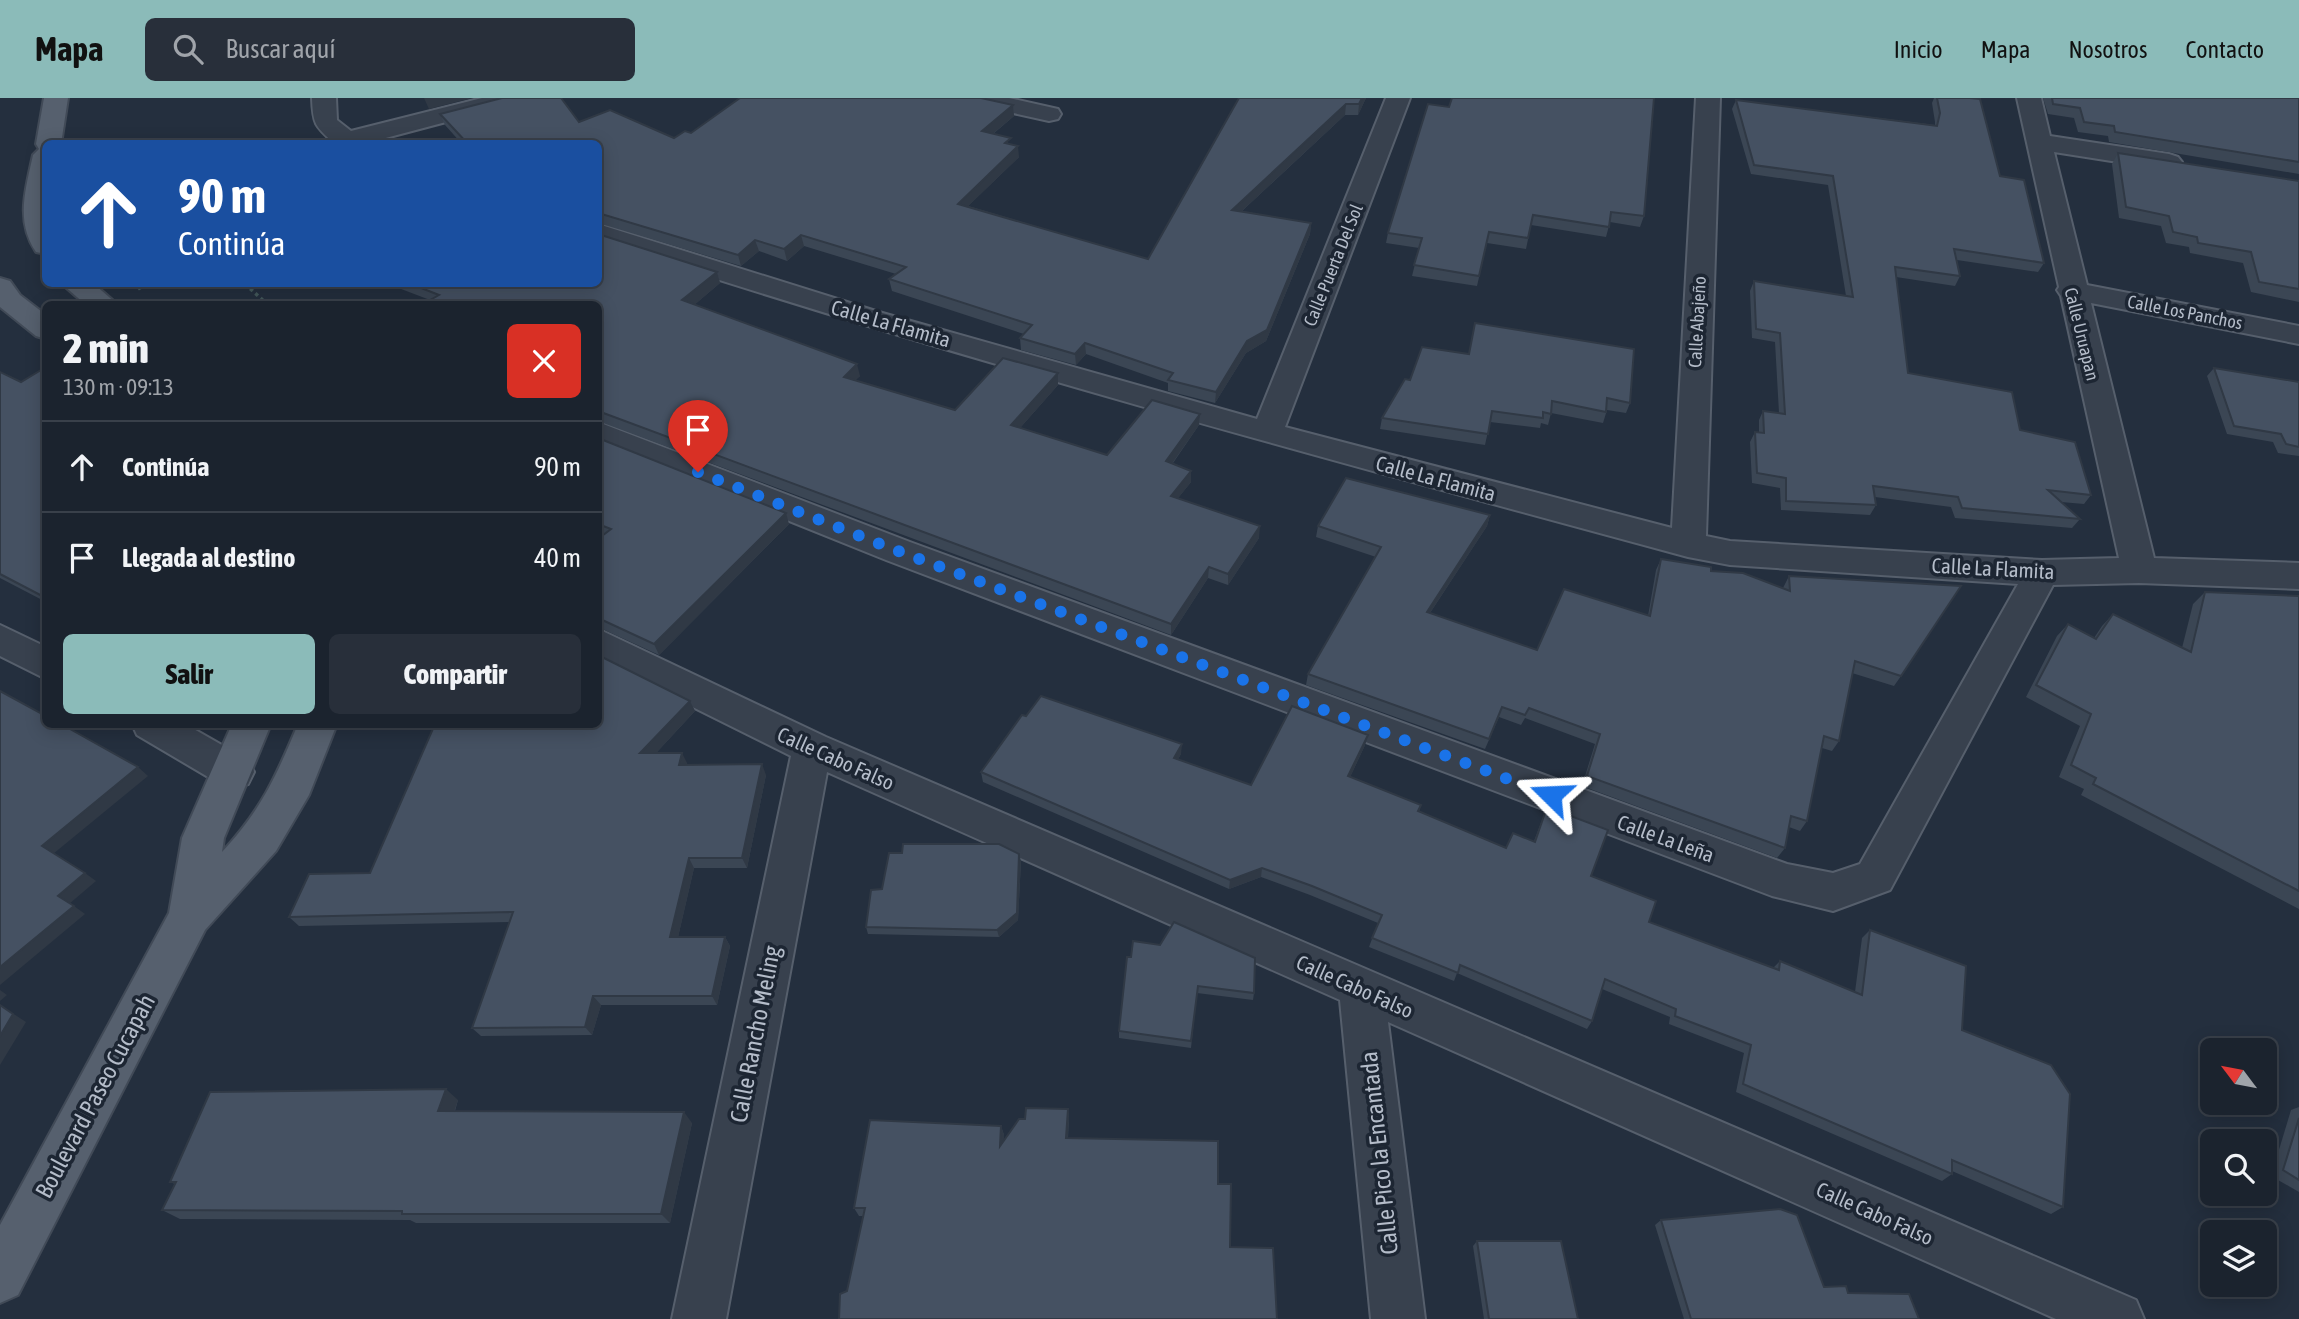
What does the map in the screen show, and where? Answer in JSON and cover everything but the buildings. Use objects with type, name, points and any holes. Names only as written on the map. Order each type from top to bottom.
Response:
[{"type":"main road","points":[[48,140],[56,98]]},
{"type":"main road","points":[[42,175],[35,211],[42,233]]},
{"type":"main road","points":[[0,287],[10,301],[42,327]]},
{"type":"main road","points":[[80,287],[99,301]]},
{"type":"main road","points":[[190,916],[203,838],[234,772],[250,728]]},
{"type":"main road","points":[[190,916],[261,838],[289,795],[316,728]]},
{"type":"main road","name":"Boulevard Paseo Cucapah","points":[[0,1277],[190,916]]},
{"type":"street","points":[[324,98],[326,122],[347,140]]},
{"type":"street","points":[[356,140],[510,98]]},
{"type":"street","points":[[976,98],[1049,114]]},
{"type":"street","name":"Calle Puerta Del Sol","points":[[1267,433],[1398,98]]},
{"type":"street","name":"Calle Abajeño","points":[[1688,545],[1708,98]]},
{"type":"street","name":"Calle Uruapan","points":[[2029,98],[2071,290],[2139,570]]},
{"type":"street","points":[[2038,142],[2200,167]]},
{"type":"street","name":"Calle La Flamita","points":[[602,233],[760,285],[1267,433],[1688,545],[1730,553],[2042,573],[2139,570],[2299,576]]},
{"type":"street","name":"Calle Los Panchos","points":[[2071,290],[2299,335]]},
{"type":"street","name":"Calle La Leña","points":[[602,434],[898,551],[1787,883],[1833,892],[1875,877],[2042,573]]},
{"type":"street","points":[[0,639],[42,662]]},
{"type":"street","name":"Calle Cabo Falso","points":[[602,645],[812,748],[2117,1319]]},
{"type":"street","points":[[158,728],[234,772]]},
{"type":"street","name":"Calle Rancho Meling","points":[[699,1319],[812,748]]},
{"type":"street","name":"Calle Pico la Encantada","points":[[1361,988],[1398,1319]]},
{"type":"path","points":[[249,287],[264,301]]},
{"type":"route","points":[[698,472],[898,551],[1551,795]]}]
